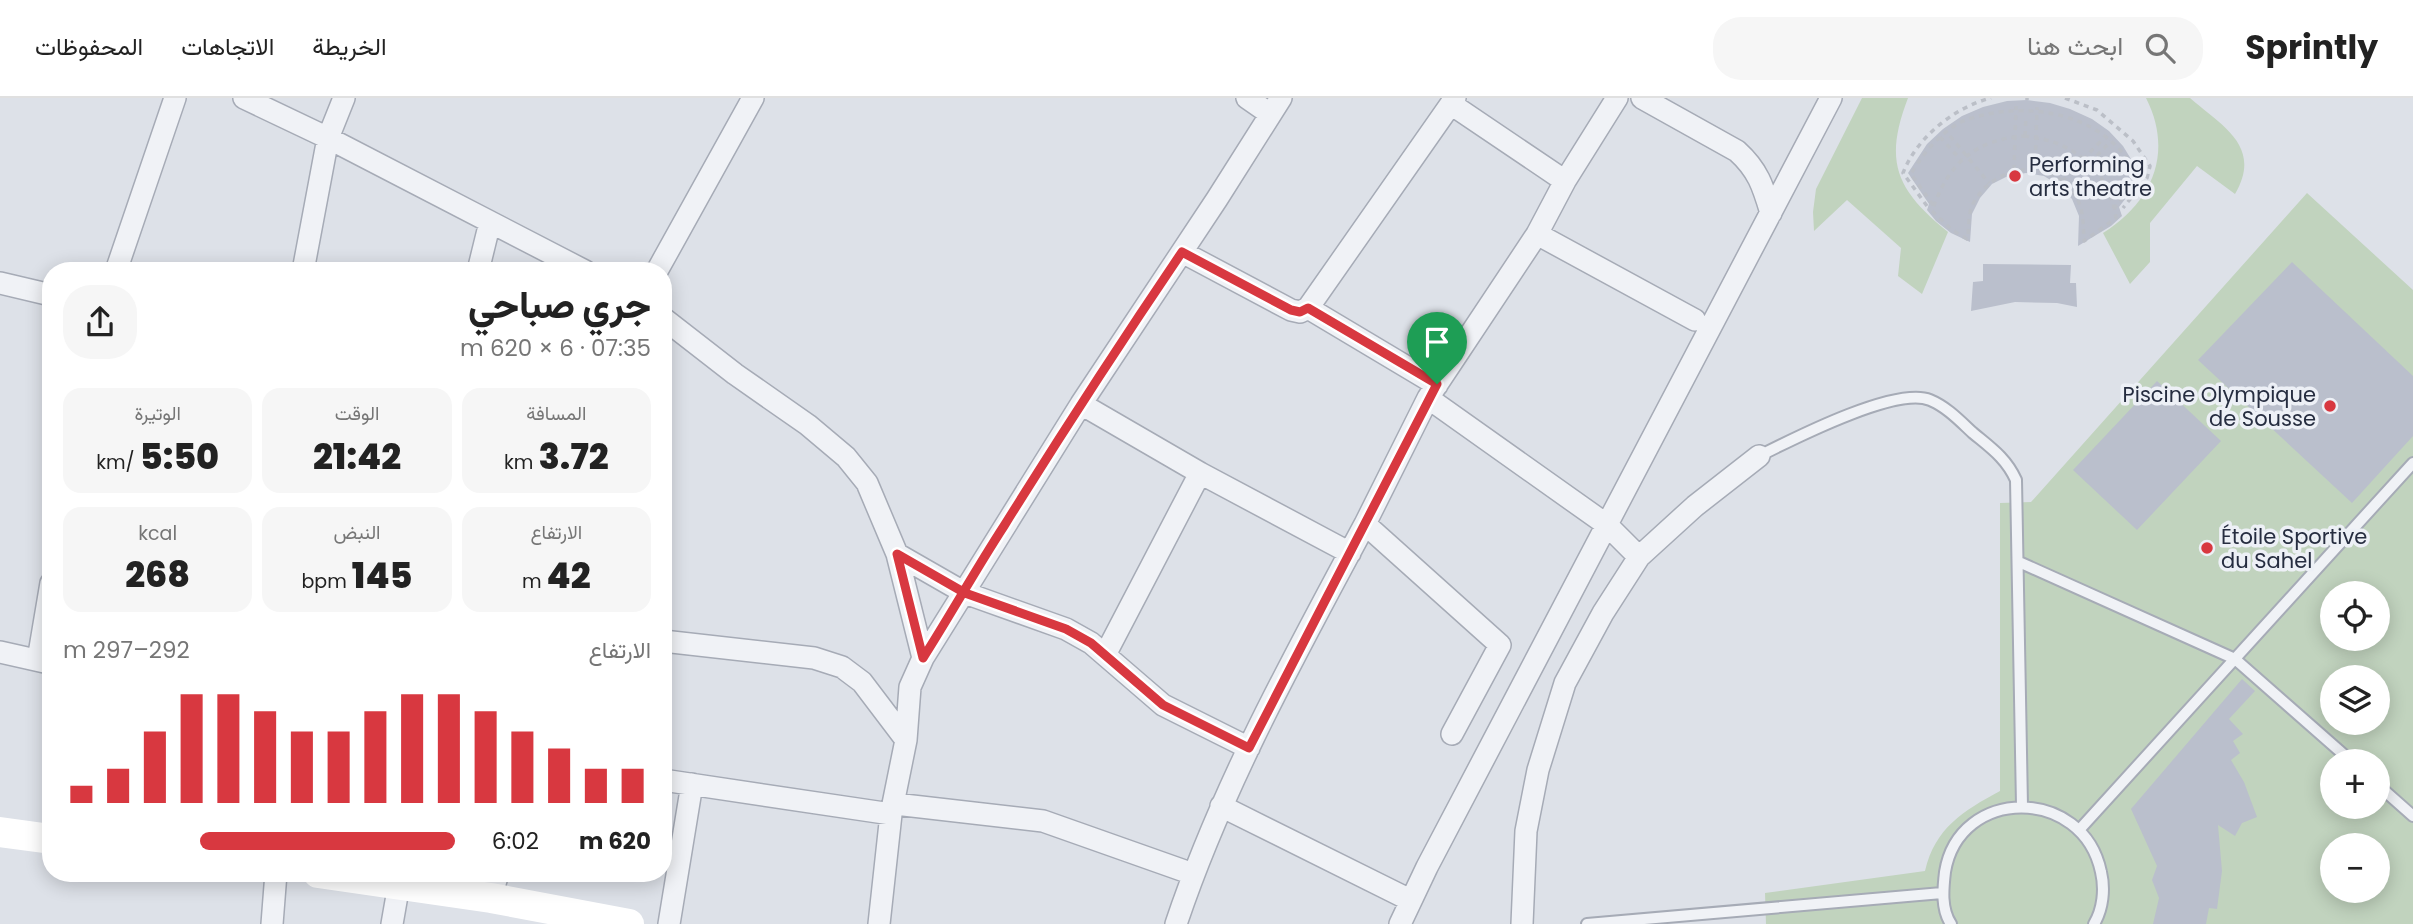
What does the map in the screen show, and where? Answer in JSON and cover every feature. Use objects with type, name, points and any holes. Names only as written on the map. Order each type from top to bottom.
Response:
[{"type":"main road","points":[[0,832],[42,838]]},
{"type":"main road","points":[[387,882],[494,886],[615,923]]},
{"type":"street","points":[[119,262],[175,98]]},
{"type":"street","points":[[244,98],[568,262]]},
{"type":"street","points":[[305,262],[327,138],[344,98]]},
{"type":"street","points":[[662,262],[753,98]]},
{"type":"street","points":[[878,924],[893,809],[906,740],[910,688],[923,658],[1080,404],[1276,106],[1247,98]]},
{"type":"street","points":[[1176,924],[1193,874],[1249,748],[1432,391],[1537,234],[1565,181],[1617,98]]},
{"type":"street","points":[[1642,98],[1737,151],[1747,160],[1762,182],[1770,213]]},
{"type":"street","points":[[1400,924],[1410,900],[1831,98]]},
{"type":"street","points":[[1182,252],[1291,310],[1300,312],[1308,308],[1453,101],[1565,181]]},
{"type":"street","points":[[480,262],[490,222]]},
{"type":"street","points":[[1537,234],[1695,320]]},
{"type":"street","points":[[0,284],[42,293]]},
{"type":"street","points":[[1308,308],[1432,391],[1607,525],[1639,556]]},
{"type":"street","points":[[672,325],[735,374],[808,425],[846,457],[867,482],[897,554],[923,658]]},
{"type":"street","points":[[1080,404],[1200,473],[1350,553]]},
{"type":"street","points":[[1522,924],[1526,831],[1538,770],[1565,684],[1603,613],[1639,556],[1695,506],[1759,456]]},
{"type":"street","points":[[1105,655],[1200,473]]},
{"type":"street","points":[[1365,524],[1500,645],[1452,734]]},
{"type":"street","points":[[897,554],[965,593],[1066,629],[1091,643],[1163,705],[1249,748]]},
{"type":"street","points":[[672,643],[814,658],[842,667],[862,682],[906,740]]},
{"type":"street","points":[[0,652],[42,662]]},
{"type":"street","points":[[672,782],[893,809],[1043,821],[1193,874]]},
{"type":"street","points":[[669,924],[692,785]]},
{"type":"street","points":[[1222,806],[1410,900]]},
{"type":"street","points":[[272,924],[275,882]]},
{"type":"street","points":[[392,924],[399,884]]},
{"type":"lane","points":[[1759,456],[1824,425],[1912,397],[1929,400],[1947,410],[2009,463],[2016,480],[2022,806]]},
{"type":"lane","points":[[2080,829],[2413,463]]},
{"type":"lane","points":[[2019,562],[2235,659],[2337,749]]},
{"type":"lane","points":[[2390,796],[2413,816]]},
{"type":"lane","points":[[1951,924],[1942,893],[1948,858],[1965,831],[1991,813],[2022,806],[2053,812],[2080,829],[2098,855],[2104,886],[2099,917],[2094,924]]},
{"type":"lane","points":[[1587,924],[1942,893]]},
{"type":"path","points":[[1927,206],[1903,173],[1922,141],[1941,127],[1950,116],[1991,98]]},
{"type":"path","points":[[2065,98],[2097,110],[2133,141],[2150,166],[2147,178],[2123,208]]},
{"type":"path","points":[[2014,170],[2016,106]]},
{"type":"path","points":[[1934,206],[1911,174],[1928,149],[1962,121],[1981,113],[2016,106],[2037,107],[2080,119],[2111,141],[2125,155],[2138,177],[2114,209]]},
{"type":"path","points":[[2035,170],[2037,107]]},
{"type":"path","points":[[2025,136],[2026,116]]},
{"type":"path","points":[[2110,133],[2116,126]]},
{"type":"path","points":[[1950,136],[1989,183]]},
{"type":"path","points":[[2025,136],[2066,146],[2090,163],[2106,186],[2116,218],[2084,241],[2082,212],[2075,196],[2062,181],[2048,173],[2035,170],[2014,170],[1997,177],[1983,188],[1972,205],[1967,223],[1967,239],[1938,218],[1932,211],[1942,185],[1961,160],[1996,140],[2025,136]]},
{"type":"path","points":[[1940,137],[1961,160]]},
{"type":"path","points":[[2062,181],[2104,139]]},
{"type":"path","points":[[2090,163],[2111,141]]},
{"type":"green space","points":[[1862,98],[1908,98],[1897,140],[1899,174],[1917,202],[1948,232],[1922,294],[1898,276],[1901,248],[1847,200],[1814,231],[1816,189]]},
{"type":"green space","points":[[2146,98],[2190,98],[2235,138],[2242,150],[2244,163],[2235,194],[2197,166],[2150,223],[2150,262],[2130,284],[2103,233],[2134,207],[2146,191],[2153,174],[2158,157],[2158,138]]},
{"type":"green space","name":"Étoile Sportive du Sahel","points":[[2307,193],[2413,290],[2413,924],[1766,924],[1765,893],[1925,871],[1936,843],[1952,822],[2000,791],[2000,503],[2031,502]]},
{"type":"building","points":[[2007,101],[2050,103],[2092,119],[2109,131],[2123,146],[2142,177],[2119,207],[2122,216],[2078,246],[2079,216],[2072,199],[2060,186],[2044,176],[2026,173],[2008,176],[1992,184],[1980,198],[1972,214],[1970,242],[1951,233],[1936,221],[1927,210],[1929,204],[1908,173],[1927,144],[1962,116]]},
{"type":"building","name":"Piscine Olympique de Sousse","points":[[2292,262],[2413,376],[2413,436],[2352,503],[2198,360]]},
{"type":"building","points":[[1983,264],[2071,265],[2070,283],[2076,283],[2077,307],[2057,303],[2015,302],[1971,311],[1973,282],[1983,281]]},
{"type":"building","points":[[2157,381],[2221,441],[2137,530],[2073,470]]},
{"type":"building","points":[[2242,679],[2255,691],[2229,719],[2243,734],[2233,741],[2240,753],[2231,760],[2244,782],[2257,817],[2242,823],[2235,836],[2218,825],[2222,871],[2217,909],[2209,908],[2206,924],[2153,924],[2159,898],[2152,880],[2157,866],[2131,809]]},
{"type":"place","name":"Performing arts theatre","points":[[2015,176]]},
{"type":"place","name":"Piscine Olympique de Sousse","points":[[2330,406]]},
{"type":"place","name":"Étoile Sportive du Sahel","points":[[2207,548]]},
{"type":"route","points":[[1437,384],[1249,748],[1163,705],[1091,643],[1066,629],[965,593],[897,554],[923,658],[965,593],[1080,404],[1182,252],[1291,310],[1300,312],[1308,308],[1437,384]]}]
